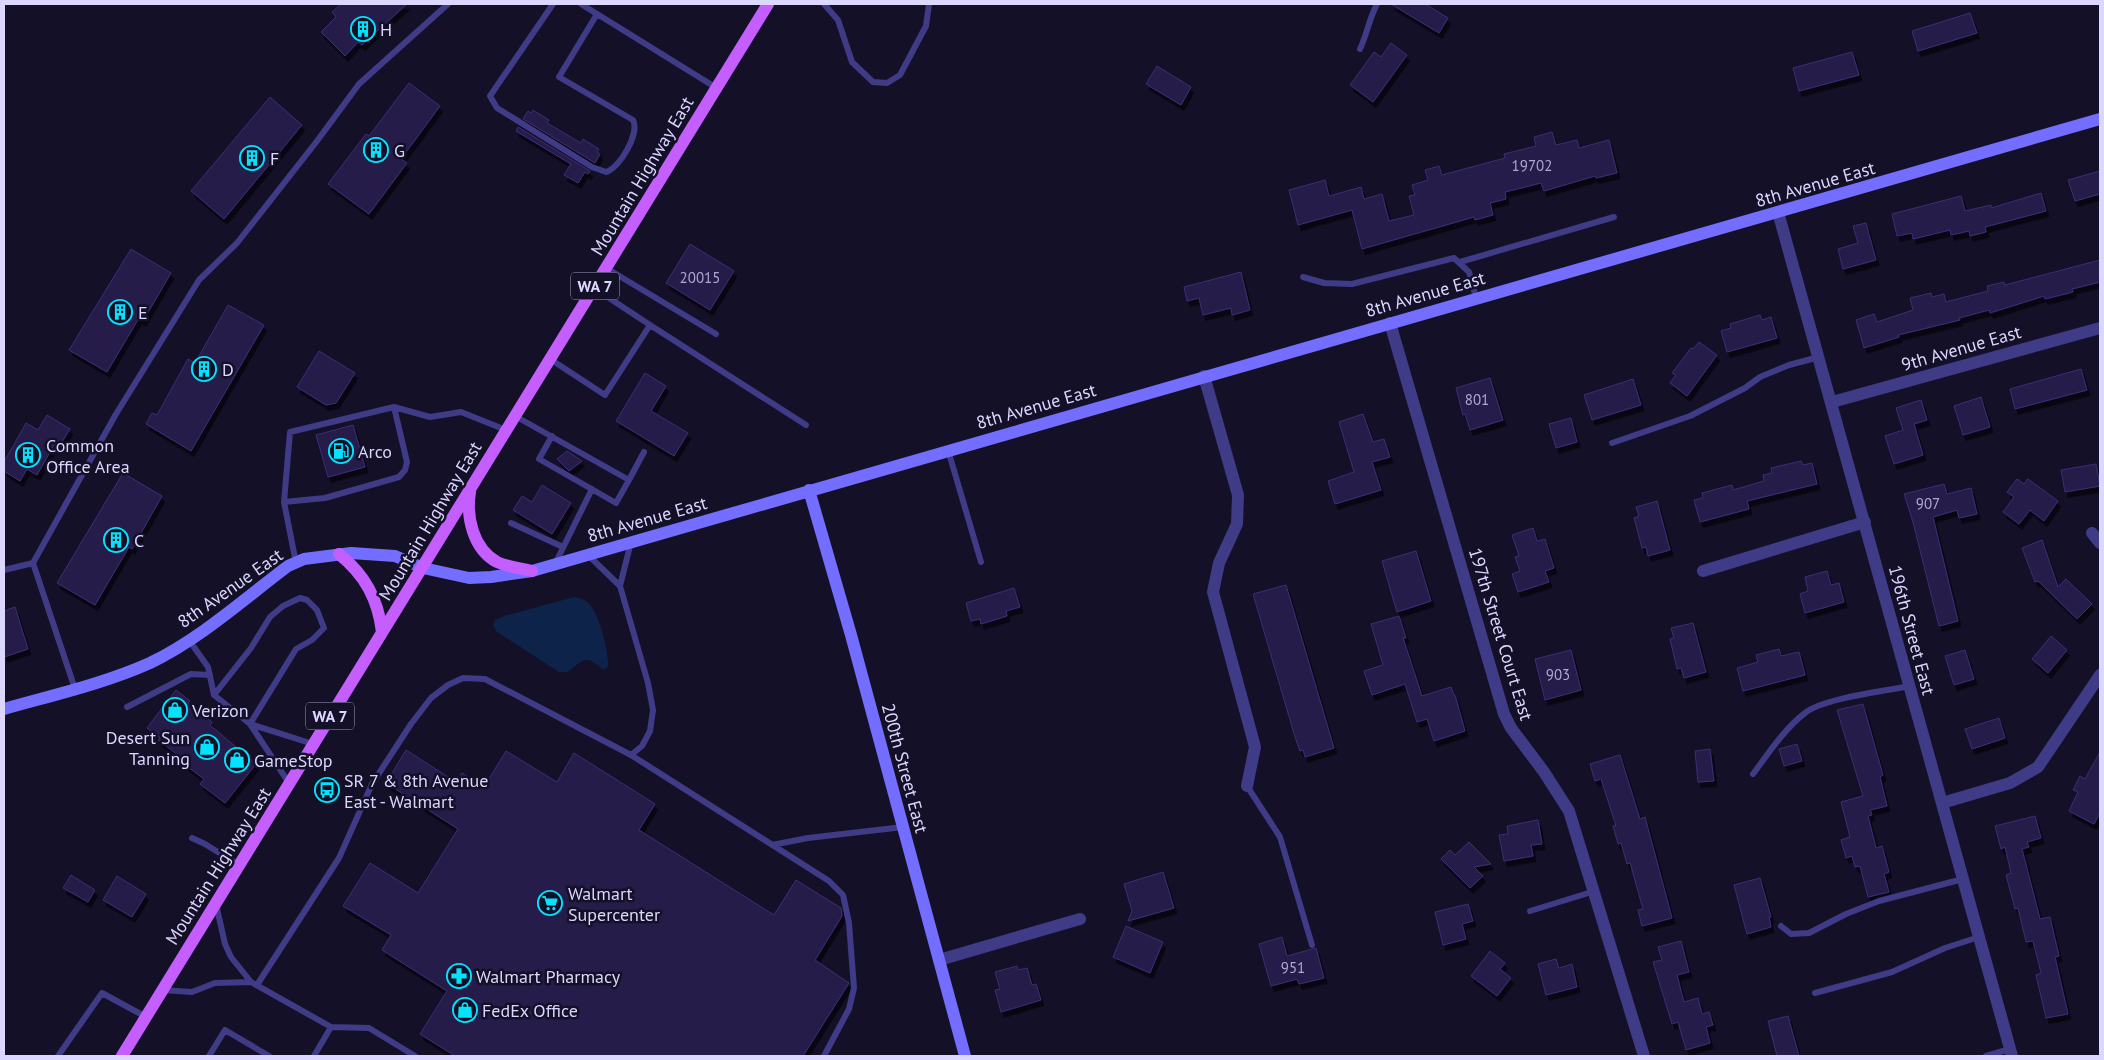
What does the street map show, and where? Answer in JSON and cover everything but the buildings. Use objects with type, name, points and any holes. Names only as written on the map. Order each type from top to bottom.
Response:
[{"type":"main road","name":"Mountain Highway East","points":[[122,1056],[594,288],[715,87],[768,4]]},
{"type":"main road","points":[[470,489],[470,523],[480,545],[497,562],[532,571]]},
{"type":"main road","points":[[339,554],[350,563],[369,588],[380,617],[382,632]]},
{"type":"street","name":"8th Avenue East","points":[[4,709],[118,676],[151,662],[189,639],[296,563],[339,554],[394,556],[422,568],[469,578],[532,571],[1390,322],[2100,119]]},
{"type":"street","name":"196th Street East","points":[[1778,212],[2011,1053]]},
{"type":"street","name":"197th Street Court East","points":[[1390,322],[1504,714],[1511,728],[1544,772],[1569,811],[1644,1056]]},
{"type":"street","name":"9th Avenue East","points":[[1832,402],[2100,328]]},
{"type":"street","points":[[1204,376],[1238,494],[1240,509],[1237,524],[1219,563],[1213,592],[1256,747],[1247,786]]},
{"type":"street","name":"200th Street East","points":[[809,490],[851,635],[965,1056]]},
{"type":"street","points":[[1704,572],[1865,522]]},
{"type":"street","points":[[1942,802],[2010,784],[2038,767],[2100,675]]},
{"type":"street","points":[[939,960],[1080,918]]},
{"type":"lane","points":[[4,570],[33,563],[116,414],[200,280],[237,242],[318,141],[358,84],[448,4]]},
{"type":"lane","points":[[552,4],[490,96],[491,101],[497,108],[592,167],[606,172],[617,165],[635,135],[636,124],[630,116],[559,77],[598,14]]},
{"type":"lane","points":[[581,4],[715,87]]},
{"type":"lane","points":[[824,4],[838,20],[852,62],[872,82],[887,83],[900,74],[926,26],[929,4]]},
{"type":"lane","points":[[1360,49],[1366,37],[1370,16],[1377,4]]},
{"type":"lane","points":[[1460,262],[1614,217]]},
{"type":"lane","points":[[1303,277],[1324,283],[1352,284],[1454,258],[1469,272],[1476,298]]},
{"type":"lane","points":[[606,268],[716,334]]},
{"type":"lane","points":[[594,288],[806,425]]},
{"type":"lane","points":[[550,359],[605,395],[650,324]]},
{"type":"lane","points":[[1612,443],[1690,416],[1738,392],[1760,377],[1789,365],[1819,357]]},
{"type":"lane","points":[[284,502],[325,498],[399,477],[405,470],[407,462],[394,407]]},
{"type":"lane","points":[[296,563],[284,502],[290,432],[394,407],[430,417],[461,412],[506,430]]},
{"type":"lane","points":[[515,416],[629,480]]},
{"type":"lane","points":[[552,436],[540,459],[616,503],[644,452]]},
{"type":"lane","points":[[948,450],[981,562]]},
{"type":"lane","points":[[555,564],[592,489]]},
{"type":"lane","points":[[511,523],[563,547]]},
{"type":"lane","points":[[631,542],[620,586],[648,683],[653,710],[650,731],[642,746],[631,755]]},
{"type":"lane","points":[[587,555],[620,586]]},
{"type":"lane","points":[[33,563],[75,689]]},
{"type":"lane","points":[[214,695],[250,648],[270,617],[284,606],[300,598],[307,600],[317,610],[324,628],[312,640],[296,649],[250,724]]},
{"type":"lane","points":[[189,639],[208,667],[214,695],[250,724],[289,783]]},
{"type":"lane","points":[[127,707],[191,674],[210,675]]},
{"type":"lane","points":[[258,985],[339,858],[372,784],[431,698],[448,685],[462,678],[484,679],[631,755],[829,881],[843,895],[849,923],[854,988],[849,1009],[824,1056]]},
{"type":"lane","points":[[1752,774],[1780,738],[1807,711],[1842,699],[1910,686]]},
{"type":"lane","points":[[250,724],[314,744]]},
{"type":"lane","points":[[1247,786],[1280,837],[1312,945]]},
{"type":"lane","points":[[772,845],[808,838],[903,827]]},
{"type":"lane","points":[[192,838],[239,865]]},
{"type":"lane","points":[[1781,926],[1790,934],[1809,933],[1846,914],[1879,902],[1963,879]]},
{"type":"lane","points":[[1530,912],[1595,891]]},
{"type":"lane","points":[[216,904],[225,944],[231,957],[251,982]]},
{"type":"lane","points":[[1815,993],[1892,972],[1945,948],[1979,937]]},
{"type":"lane","points":[[162,990],[192,992],[215,983],[251,982],[331,1027],[369,1028],[415,1056]]},
{"type":"lane","points":[[58,1056],[102,993],[146,1017]]},
{"type":"lane","points":[[314,1056],[331,1027]]},
{"type":"lane","points":[[209,1056],[226,1030],[270,1056]]},
{"type":"lane","points":[[1986,1056],[2011,1053]]},
{"type":"water","points":[[574,597],[588,602],[598,618],[608,661],[608,667],[603,670],[593,662],[585,660],[568,672],[559,672],[497,632],[493,625],[495,620],[504,616]]},
{"type":"place","name":"H","points":[[363,29]]},
{"type":"place","name":"G","points":[[376,150]]},
{"type":"place","name":"F","points":[[252,158]]},
{"type":"place","name":"E","points":[[120,312]]},
{"type":"place","name":"D","points":[[204,369]]},
{"type":"place","name":"Arco","points":[[341,451]]},
{"type":"place","name":"Common Office Area","points":[[28,455]]},
{"type":"place","name":"C","points":[[116,540]]},
{"type":"place","name":"Verizon","points":[[175,710]]},
{"type":"place","name":"Desert Sun Tanning","points":[[207,747]]},
{"type":"place","name":"GameStop","points":[[237,760]]},
{"type":"place","name":"SR 7 & 8th Avenue East - Walmart","points":[[327,790]]},
{"type":"place","name":"Walmart Supercenter","points":[[550,903]]},
{"type":"place","name":"Walmart Pharmacy","points":[[459,976]]},
{"type":"place","name":"FedEx Office","points":[[465,1010]]}]
